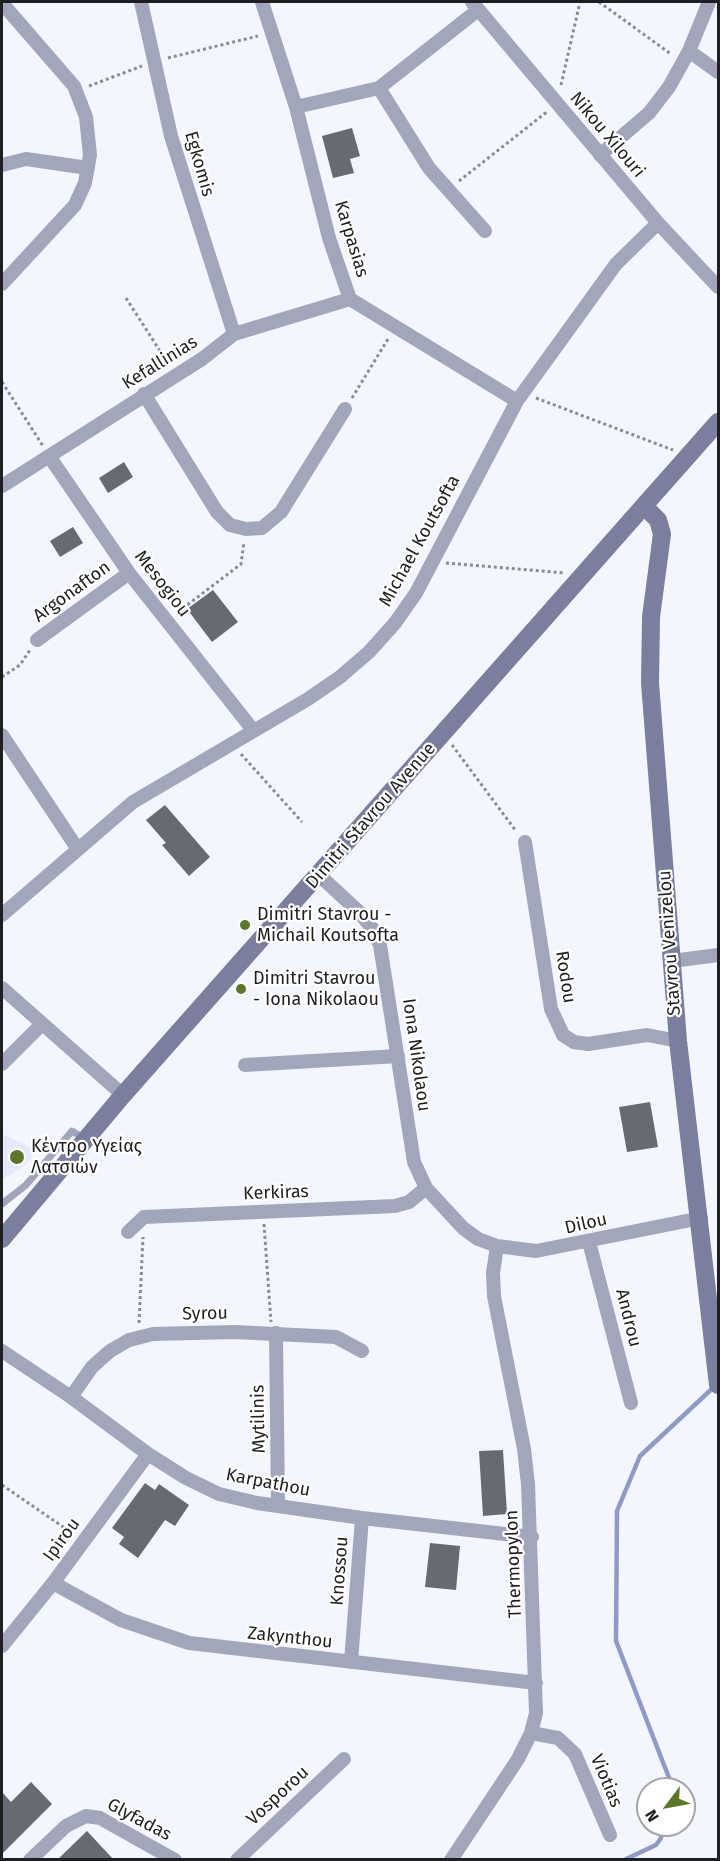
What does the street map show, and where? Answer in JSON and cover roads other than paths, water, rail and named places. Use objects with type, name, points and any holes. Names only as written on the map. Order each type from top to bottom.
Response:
[{"type":"main road","name":"Dimitri Stavrou Avenue","points":[[2,1239],[123,1095],[718,422]]},
{"type":"main road","name":"Stavrou Venizelou","points":[[644,506],[658,520],[662,534],[650,649],[678,1041],[701,1218],[718,1378]]},
{"type":"street","name":"Egkomis","points":[[141,2],[171,135],[234,334]]},
{"type":"street","name":"Karpasias","points":[[262,2],[296,107],[329,238],[350,299],[520,397]]},
{"type":"street","points":[[600,155],[649,113],[669,87],[686,56],[709,2]]},
{"type":"street","points":[[2,3],[76,90],[89,130],[88,168],[81,194],[70,211],[2,284]]},
{"type":"street","points":[[296,107],[379,88],[475,6]]},
{"type":"street","name":"Nikou Xilouri","points":[[475,6],[658,223],[718,287]]},
{"type":"street","points":[[686,56],[718,72]]},
{"type":"street","points":[[379,88],[429,168],[485,231]]},
{"type":"street","points":[[2,165],[27,159],[88,168]]},
{"type":"street","name":"Michael Koutsofta","points":[[2,915],[133,802],[326,687],[369,652],[405,609],[520,397],[616,264],[658,223]]},
{"type":"street","name":"Kefallinias","points":[[2,486],[175,375],[234,334],[350,299]]},
{"type":"street","points":[[144,394],[217,512],[230,525],[246,530],[262,528],[281,512],[345,410]]},
{"type":"street","name":"Mesogiou","points":[[50,456],[129,573],[253,730]]},
{"type":"street","name":"Argonafton","points":[[37,640],[129,573]]},
{"type":"street","points":[[2,735],[77,848]]},
{"type":"street","name":"Rodou","points":[[525,842],[551,1009],[563,1035],[574,1042],[588,1044],[647,1035],[678,1041]]},
{"type":"street","name":"Iona Nikolaou","points":[[319,875],[359,912],[376,936],[385,962],[412,1151],[417,1170],[426,1188],[456,1222],[478,1239]]},
{"type":"street","points":[[672,961],[718,955]]},
{"type":"street","points":[[2,988],[123,1095]]},
{"type":"street","points":[[2,1064],[42,1024]]},
{"type":"street","points":[[245,1065],[398,1056]]},
{"type":"street","name":"Kerkiras","points":[[128,1232],[144,1217],[395,1206],[409,1202],[426,1188]]},
{"type":"street","name":"Dilou","points":[[478,1239],[497,1246],[536,1251],[701,1218]]},
{"type":"street","name":"Androu","points":[[590,1242],[631,1403]]},
{"type":"street","name":"Thermopylon","points":[[451,1860],[518,1759],[531,1733],[536,1713],[532,1538],[524,1449],[494,1296],[493,1273],[497,1246]]},
{"type":"street","name":"Syrou","points":[[71,1397],[100,1359],[120,1345],[139,1337],[165,1333],[274,1333],[336,1337],[362,1351]]},
{"type":"street","name":"Mytilinis","points":[[274,1333],[278,1505]]},
{"type":"street","name":"Karpathou","points":[[2,1351],[71,1397],[148,1454],[186,1478],[219,1494],[362,1518],[532,1538]]},
{"type":"street","name":"Ipirou","points":[[2,1646],[53,1583],[148,1454]]},
{"type":"street","name":"Knossou","points":[[351,1662],[362,1518]]},
{"type":"street","name":"Zakynthou","points":[[53,1583],[121,1620],[189,1643],[536,1683]]},
{"type":"street","name":"Viotias","points":[[531,1733],[558,1738],[575,1754],[610,1835]]},
{"type":"street","name":"Vosporou","points":[[237,1860],[344,1760]]},
{"type":"street","name":"Glyfadas","points":[[30,1860],[66,1826],[86,1816],[100,1818],[176,1860]]},
{"type":"lane","points":[[2,1204],[26,1185],[72,1131],[86,1139]]},
{"type":"waterway","points":[[669,1777],[616,1641],[617,1511],[640,1456],[715,1386]]},
{"type":"waterway","points":[[624,1860],[656,1845],[661,1837]]},
{"type":"place","name":"Dimitri Stavrou - Michail Koutsofta","points":[[245,925]]},
{"type":"place","name":"Dimitri Stavrou - Iona Nikolaou","points":[[241,989]]},
{"type":"place","name":"Κέντρο Υγείας Λατσιών","points":[[17,1157]]}]
